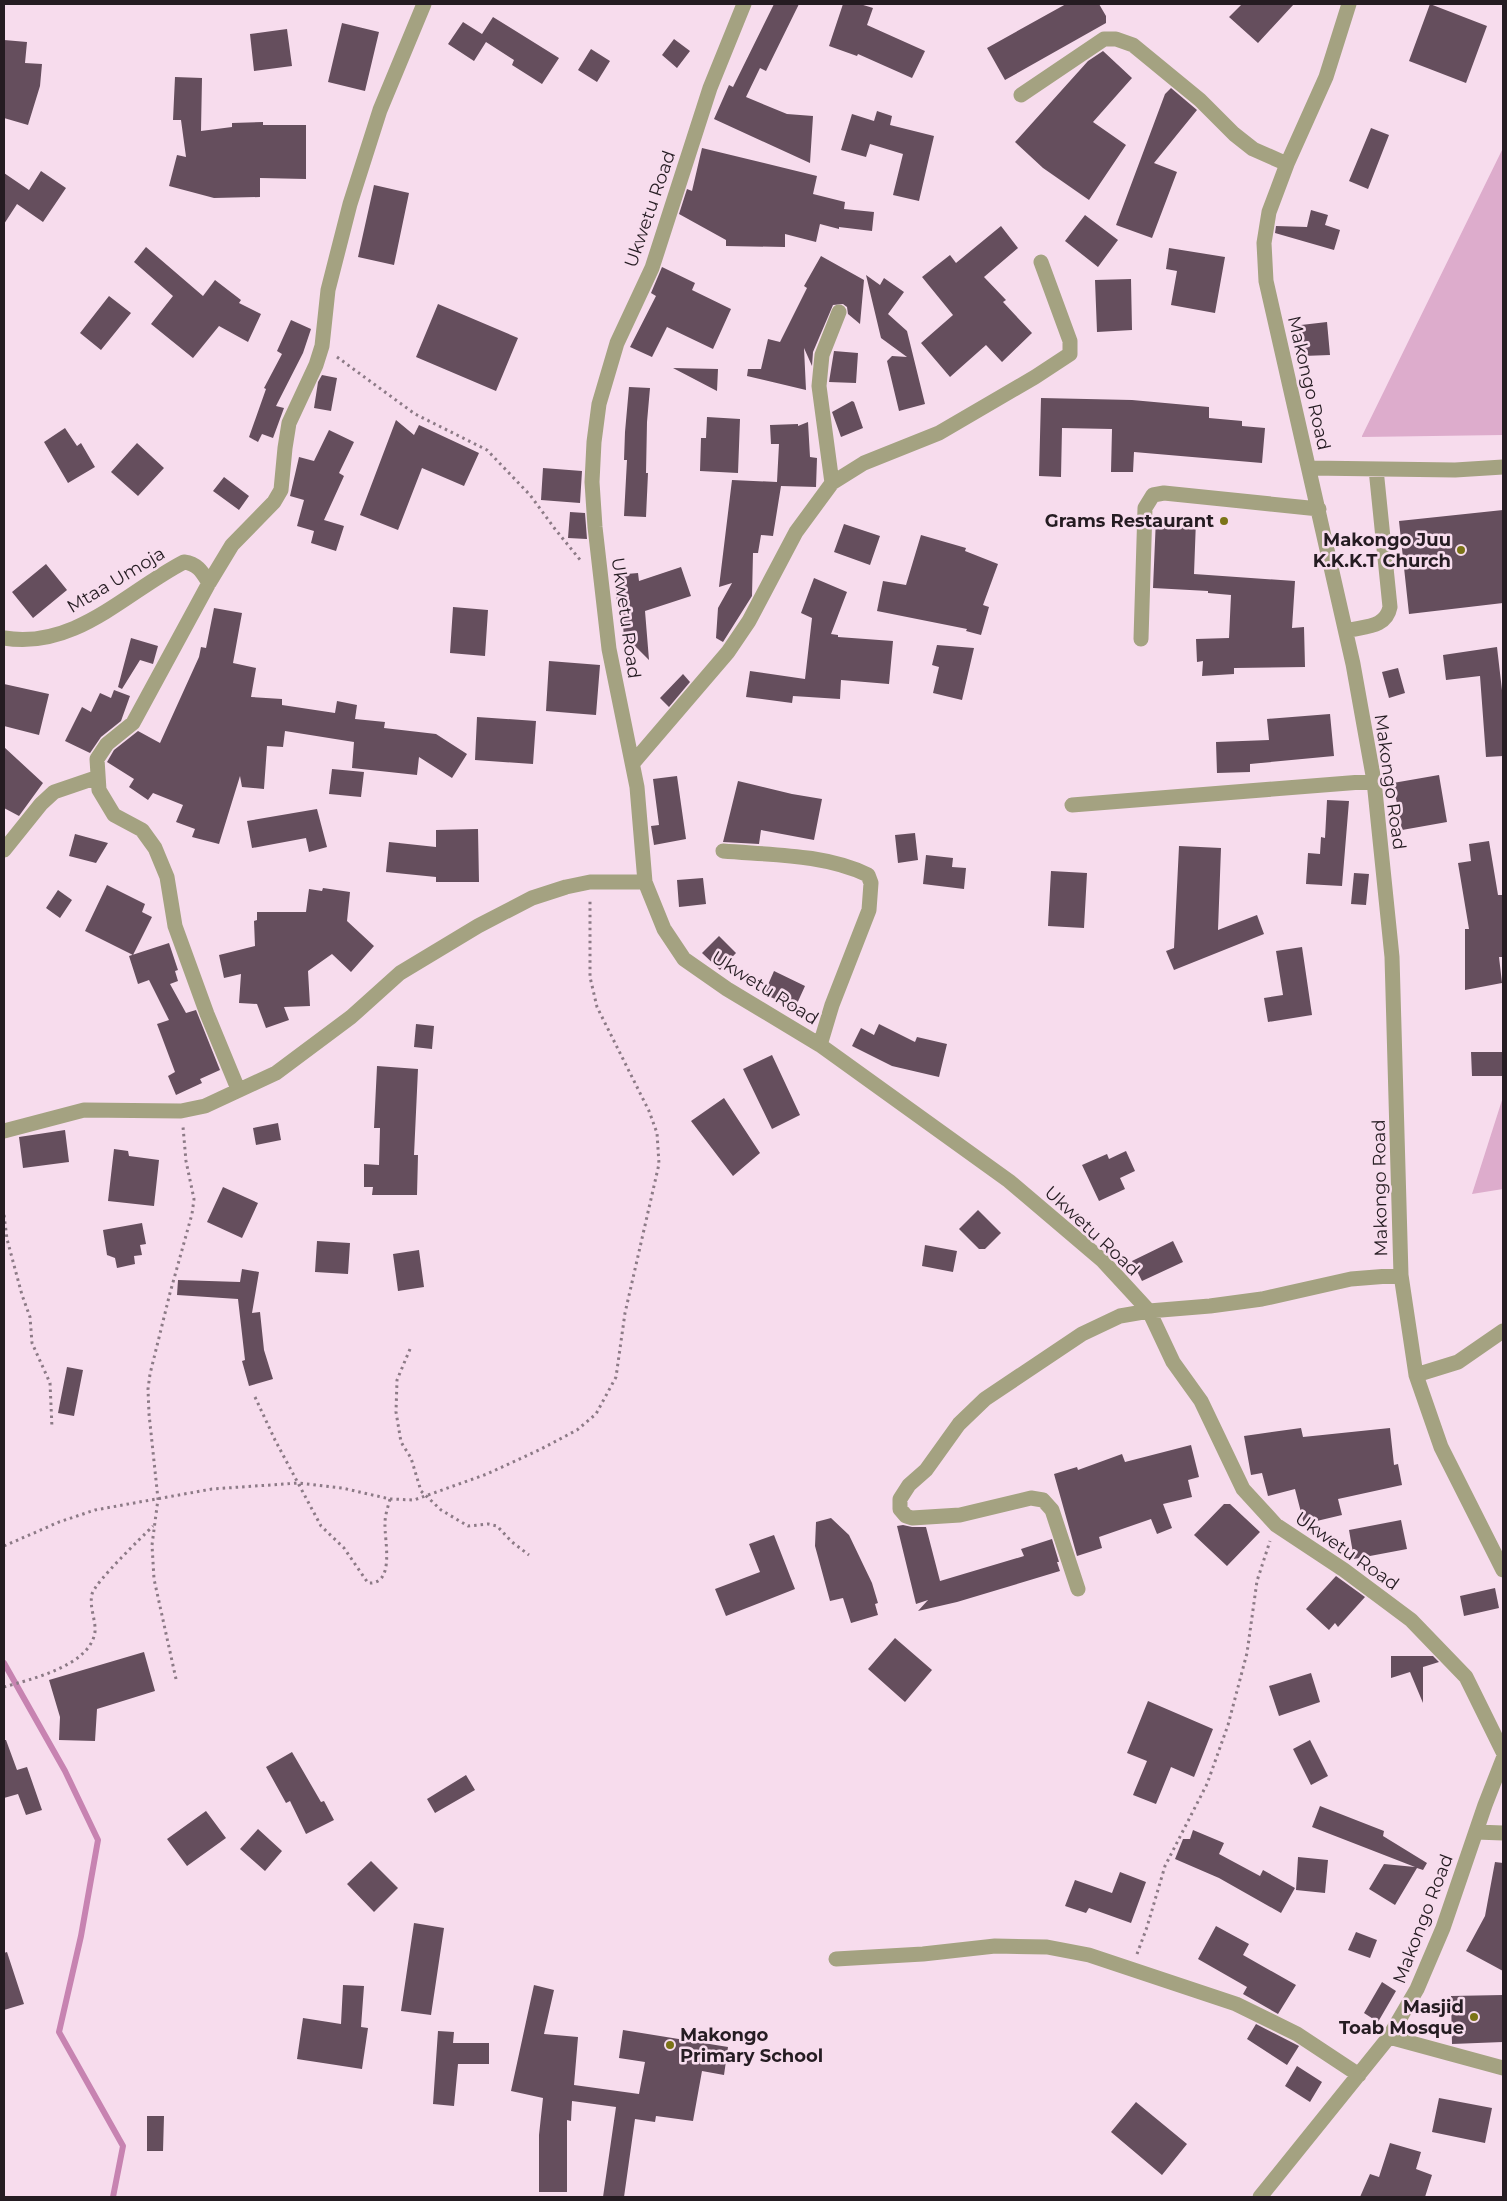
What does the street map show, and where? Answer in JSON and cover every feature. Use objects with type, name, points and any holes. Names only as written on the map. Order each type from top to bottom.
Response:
[{"type":"street","points":[[238,1089],[207,1014],[175,926],[167,877],[155,848],[142,830],[114,815],[99,790],[97,759],[102,751],[133,723],[209,583],[232,545],[274,502],[281,490],[284,479],[284,448],[289,424],[316,365],[322,346],[328,290],[350,204],[380,110],[424,4]]},
{"type":"street","name":"Ukwetu Road","points":[[744,4],[710,88],[652,268],[617,343],[599,404],[594,442],[592,482],[595,527],[609,649],[633,763],[645,882],[664,929],[684,959],[727,989],[820,1045],[1009,1181],[1102,1260],[1149,1311],[1173,1362],[1201,1401],[1243,1489],[1276,1525],[1344,1570],[1412,1620],[1466,1676],[1503,1752]]},
{"type":"street","name":"Makongo Road","points":[[1349,4],[1326,77],[1286,164],[1270,212],[1264,243],[1266,281],[1346,631],[1374,781],[1392,957],[1401,1275],[1416,1375],[1441,1447],[1503,1570]]},
{"type":"street","points":[[1021,94],[1104,39],[1116,39],[1133,45],[1200,100],[1234,134],[1253,148],[1286,164]]},
{"type":"street","points":[[633,763],[728,652],[749,621],[796,532],[832,483],[864,463],[939,433],[1035,377],[1070,354],[1070,341],[1041,262]]},
{"type":"street","points":[[832,483],[819,386],[822,355],[839,312]]},
{"type":"street","points":[[1310,468],[1455,470],[1503,467]]},
{"type":"street","points":[[1346,631],[1384,621],[1388,616],[1390,607],[1376,469]]},
{"type":"street","points":[[1141,639],[1145,508],[1153,496],[1164,493],[1319,509]]},
{"type":"street","name":"Mtaa Umoja","points":[[4,638],[18,641],[46,638],[84,625],[184,562],[192,563],[201,569],[209,583]]},
{"type":"street","points":[[4,850],[41,804],[54,792],[98,777]]},
{"type":"street","points":[[1072,805],[1374,781]]},
{"type":"street","points":[[723,851],[818,860],[850,866],[868,875],[871,883],[869,910],[832,1005],[820,1045]]},
{"type":"street","points":[[4,1131],[84,1110],[181,1111],[205,1106],[238,1089],[276,1073],[351,1017],[400,973],[478,926],[532,898],[566,887],[590,882],[645,882]]},
{"type":"street","points":[[1078,1589],[1052,1510],[1043,1500],[1031,1498],[960,1515],[912,1518],[906,1516],[900,1509],[900,1499],[909,1485],[930,1464],[959,1424],[985,1399],[1082,1334],[1120,1316],[1149,1311],[1262,1299],[1351,1279],[1401,1275]]},
{"type":"street","points":[[1416,1375],[1458,1362],[1503,1331]]},
{"type":"street","name":"Makongo Road","points":[[1260,2197],[1389,2037],[1417,1989],[1443,1928],[1503,1759]]},
{"type":"street","points":[[1476,1832],[1503,1833]]},
{"type":"street","points":[[836,1959],[923,1954],[995,1946],[1047,1947],[1089,1955],[1236,2004],[1297,2034],[1359,2075]]},
{"type":"street","points":[[1389,2037],[1503,2068]]},
{"type":"path","points":[[322,346],[415,414],[487,450],[530,495],[585,568]]},
{"type":"path","points":[[4,1546],[59,1522],[95,1510],[212,1489],[299,1484],[342,1488],[390,1499],[414,1500],[488,1474],[577,1430],[596,1414],[616,1377],[625,1313],[659,1164],[657,1133],[649,1111],[597,1007],[590,977],[590,882]]},
{"type":"path","points":[[176,1679],[154,1579],[154,1526],[158,1499],[149,1414],[150,1374],[192,1214],[194,1199],[186,1160],[181,1111]]},
{"type":"path","points":[[4,1215],[7,1239],[30,1317],[32,1343],[50,1383],[52,1428]]},
{"type":"path","points":[[410,1349],[397,1380],[396,1421],[401,1442],[411,1458],[419,1486],[425,1497],[441,1510],[468,1526],[488,1524],[497,1526],[512,1542],[529,1555]]},
{"type":"path","points":[[255,1397],[275,1440],[321,1526],[344,1548],[366,1582],[370,1584],[382,1577],[386,1567],[385,1521],[390,1499]]},
{"type":"path","points":[[1131,1969],[1147,1928],[1162,1872],[1206,1784],[1228,1725],[1247,1653],[1258,1580],[1276,1525]]},
{"type":"path","points":[[4,1687],[38,1677],[66,1665],[86,1651],[92,1642],[94,1633],[92,1602],[95,1588],[154,1526]]},
{"type":"shaded area","points":[[1503,148],[1503,435],[1362,437],[1362,436]]},
{"type":"shaded area","points":[[1503,1097],[1503,1189],[1472,1194]]},
{"type":"building","points":[[774,4],[799,4],[766,71],[760,68],[746,97],[787,114],[813,116],[810,163],[714,119],[729,85],[733,87]]},
{"type":"building","points":[[843,4],[860,4],[873,8],[867,25],[925,51],[912,78],[858,54],[857,56],[829,46]]},
{"type":"building","points":[[1066,4],[1099,4],[1106,16],[1106,23],[1005,80],[987,48]]},
{"type":"building","points":[[1242,4],[1294,4],[1258,43],[1229,17]]},
{"type":"building","points":[[1430,4],[1487,26],[1466,83],[1409,61]]},
{"type":"building","points":[[493,17],[559,58],[542,84],[512,65],[514,60],[486,42],[474,61],[448,44],[463,22],[482,34]]},
{"type":"building","points":[[342,23],[379,32],[365,91],[328,82]]},
{"type":"building","points":[[287,29],[292,66],[254,71],[250,34]]},
{"type":"building","points":[[674,39],[690,51],[677,68],[662,55]]},
{"type":"building","points":[[4,40],[27,42],[25,63],[42,64],[40,86],[28,125],[4,118]]},
{"type":"building","points":[[591,49],[610,61],[597,82],[578,70]]},
{"type":"building","points":[[1103,51],[1132,78],[1093,122],[1126,145],[1089,200],[1043,168],[1015,142],[1088,61]]},
{"type":"building","points":[[175,77],[202,78],[201,131],[232,127],[232,123],[263,122],[263,125],[306,125],[306,179],[260,178],[260,197],[214,198],[169,186],[177,155],[186,157],[181,120],[173,120]]},
{"type":"building","points":[[1171,88],[1197,110],[1154,163],[1177,172],[1152,238],[1116,225],[1165,94]]},
{"type":"building","points":[[877,111],[892,116],[890,125],[934,136],[919,201],[893,195],[903,154],[870,144],[866,157],[841,150],[852,114],[874,121]]},
{"type":"building","points":[[1371,128],[1389,135],[1368,189],[1349,181]]},
{"type":"building","points":[[702,148],[817,176],[813,194],[845,202],[844,209],[874,212],[872,231],[839,227],[839,229],[820,224],[816,242],[785,234],[785,247],[726,246],[726,240],[679,214],[687,189],[692,191]]},
{"type":"building","points":[[41,171],[66,188],[43,222],[17,204],[4,224],[4,173],[29,190]]},
{"type":"building","points":[[374,185],[409,193],[394,265],[358,257]]},
{"type":"building","points":[[1311,210],[1328,215],[1325,225],[1340,230],[1334,250],[1275,233],[1276,226],[1307,227]]},
{"type":"building","points":[[1085,215],[1118,240],[1098,267],[1065,241]]},
{"type":"building","points":[[1001,226],[1018,248],[984,277],[1006,300],[1003,302],[1032,333],[1002,362],[986,345],[950,377],[921,343],[953,315],[922,277],[950,255],[956,263]]},
{"type":"building","points":[[146,247],[203,296],[215,280],[241,300],[239,303],[261,314],[248,342],[219,326],[193,358],[151,324],[173,296],[134,262]]},
{"type":"building","points":[[1169,248],[1225,257],[1215,313],[1171,305],[1177,271],[1166,269]]},
{"type":"building","points":[[821,256],[864,280],[860,324],[848,314],[847,307],[843,304],[833,305],[813,352],[812,366],[804,348],[806,390],[747,376],[748,369],[761,369],[768,339],[780,342],[807,288],[804,286]]},
{"type":"building","points":[[662,267],[695,283],[692,290],[731,309],[713,349],[667,327],[652,357],[630,347],[656,296],[651,293]]},
{"type":"building","points":[[866,275],[880,285],[884,278],[904,292],[888,314],[907,331],[925,404],[899,411],[887,361],[892,356],[907,357],[881,338]]},
{"type":"building","points":[[1131,279],[1132,330],[1097,332],[1095,280]]},
{"type":"building","points":[[109,296],[131,313],[101,350],[80,333]]},
{"type":"building","points":[[438,304],[518,338],[496,391],[416,357]]},
{"type":"building","points":[[291,320],[311,329],[303,353],[276,406],[284,408],[273,438],[262,434],[258,442],[249,437],[266,389],[264,388],[282,354],[277,351]]},
{"type":"building","points":[[1327,322],[1330,355],[1303,356],[1301,325]]},
{"type":"building","points":[[834,351],[858,353],[856,383],[829,382]]},
{"type":"building","points":[[673,368],[718,369],[717,391]]},
{"type":"building","points":[[322,375],[337,378],[331,411],[314,408],[318,382]]},
{"type":"building","points":[[629,387],[650,388],[647,422],[646,473],[648,473],[646,517],[624,516],[627,460],[624,460],[625,432]]},
{"type":"building","points":[[1041,398],[1132,400],[1209,407],[1209,418],[1242,421],[1242,426],[1265,428],[1262,463],[1134,452],[1133,472],[1111,472],[1112,429],[1062,428],[1061,477],[1039,476]]},
{"type":"building","points":[[852,401],[863,428],[841,437],[832,412]]},
{"type":"building","points":[[707,417],[740,419],[738,473],[700,471],[701,438],[706,438]]},
{"type":"building","points":[[396,420],[414,435],[419,425],[479,453],[464,486],[422,468],[398,530],[360,515]]},
{"type":"building","points":[[808,422],[810,457],[817,458],[816,487],[781,486],[773,536],[761,535],[758,553],[753,553],[752,596],[723,642],[716,638],[718,608],[732,583],[719,587],[732,480],[777,482],[779,444],[771,444],[770,425],[798,424],[798,426]]},
{"type":"building","points":[[65,428],[77,446],[81,443],[95,467],[68,483],[44,442]]},
{"type":"building","points":[[329,430],[354,442],[339,473],[344,476],[324,520],[344,526],[336,551],[311,543],[314,531],[297,526],[304,500],[290,496],[299,457],[314,461]]},
{"type":"building","points":[[137,443],[164,468],[138,496],[111,472]]},
{"type":"building","points":[[543,468],[582,471],[580,503],[541,500]]},
{"type":"building","points":[[224,477],[249,496],[239,510],[213,491]]},
{"type":"building","points":[[1503,510],[1503,603],[1409,614],[1399,521]]},
{"type":"building","points":[[570,512],[585,513],[587,539],[568,538]]},
{"type":"building","points":[[1156,518],[1196,520],[1194,574],[1295,581],[1292,628],[1304,627],[1305,667],[1234,668],[1234,674],[1202,676],[1203,661],[1197,662],[1196,639],[1229,638],[1231,595],[1208,593],[1208,591],[1153,588]]},
{"type":"building","points":[[844,524],[880,536],[870,565],[834,552]]},
{"type":"building","points":[[921,535],[966,548],[965,551],[998,564],[983,605],[989,607],[981,635],[966,631],[967,629],[877,611],[883,581],[906,585]]},
{"type":"building","points":[[46,564],[67,590],[33,618],[12,592]]},
{"type":"building","points":[[681,567],[691,596],[645,611],[649,660],[635,646],[625,647],[621,604],[617,604],[615,575],[638,573],[639,581]]},
{"type":"building","points":[[814,578],[847,592],[831,634],[838,635],[838,637],[893,641],[889,684],[841,680],[840,699],[793,696],[792,703],[746,697],[750,671],[805,679],[812,618],[801,613]]},
{"type":"building","points":[[453,607],[488,610],[485,656],[450,653]]},
{"type":"building","points":[[214,608],[242,613],[233,663],[256,668],[251,697],[282,699],[282,705],[335,713],[337,701],[357,705],[355,719],[385,722],[384,728],[436,734],[467,754],[452,778],[419,757],[417,775],[352,768],[354,742],[285,731],[283,747],[267,746],[264,789],[242,787],[240,776],[219,844],[192,837],[195,829],[176,822],[183,805],[153,793],[148,800],[129,787],[134,779],[107,762],[114,750],[138,731],[160,743],[199,657],[201,647],[206,648]]},
{"type":"building","points":[[131,638],[158,646],[153,664],[140,660],[122,689],[118,687]]},
{"type":"building","points":[[937,645],[974,648],[962,700],[933,693],[939,667],[932,665]]},
{"type":"building","points":[[1497,647],[1503,699],[1503,756],[1486,757],[1480,676],[1446,680],[1443,655]]},
{"type":"building","points":[[549,661],[600,665],[596,715],[546,711]]},
{"type":"building","points":[[1398,668],[1405,693],[1389,698],[1382,672]]},
{"type":"building","points":[[683,674],[690,682],[669,707],[660,698]]},
{"type":"building","points":[[4,684],[49,694],[39,735],[4,726]]},
{"type":"building","points":[[114,690],[130,696],[121,721],[101,737],[90,753],[65,741],[82,707],[91,712],[100,693],[111,698]]},
{"type":"building","points":[[1330,714],[1334,756],[1250,764],[1250,772],[1217,773],[1216,742],[1269,740],[1267,719]]},
{"type":"building","points":[[477,717],[536,721],[533,764],[475,760]]},
{"type":"building","points":[[4,747],[43,783],[19,816],[4,808]]},
{"type":"building","points":[[332,769],[364,772],[361,797],[329,794]]},
{"type":"building","points":[[1439,775],[1447,822],[1402,830],[1393,783]]},
{"type":"building","points":[[677,776],[686,839],[654,845],[651,826],[659,825],[653,779]]},
{"type":"building","points":[[738,781],[822,799],[814,840],[761,830],[759,844],[723,842]]},
{"type":"building","points":[[1327,800],[1349,801],[1342,886],[1306,884],[1308,853],[1320,854],[1321,837],[1325,838]]},
{"type":"building","points":[[317,809],[327,847],[309,852],[306,838],[252,848],[247,821]]},
{"type":"building","points":[[478,829],[479,882],[436,882],[436,877],[386,872],[389,842],[436,847],[436,830]]},
{"type":"building","points":[[915,833],[918,860],[898,863],[895,835]]},
{"type":"building","points":[[75,834],[108,843],[96,863],[69,856]]},
{"type":"building","points":[[1489,841],[1498,895],[1503,895],[1503,957],[1499,957],[1502,983],[1465,990],[1465,929],[1469,929],[1458,863],[1471,861],[1469,844]]},
{"type":"building","points":[[1179,846],[1221,848],[1218,930],[1257,915],[1264,934],[1174,970],[1166,951],[1174,948]]},
{"type":"building","points":[[926,855],[953,858],[952,867],[966,868],[964,889],[923,884]]},
{"type":"building","points":[[1051,871],[1087,873],[1084,928],[1048,926]]},
{"type":"building","points":[[1354,873],[1369,874],[1366,905],[1351,904]]},
{"type":"building","points":[[703,878],[706,904],[679,907],[677,880]]},
{"type":"building","points":[[107,885],[145,904],[142,912],[152,917],[133,955],[85,931]]},
{"type":"building","points":[[323,888],[350,892],[347,921],[374,946],[351,972],[332,954],[308,971],[310,1006],[284,1007],[289,1020],[266,1028],[257,1004],[239,1003],[241,974],[224,978],[219,955],[255,946],[254,921],[257,920],[257,912],[306,912],[309,889],[322,891]]},
{"type":"building","points":[[58,890],[72,900],[60,918],[46,908]]},
{"type":"building","points":[[719,936],[736,953],[720,970],[702,953]]},
{"type":"building","points":[[169,943],[178,970],[175,971],[178,981],[170,984],[186,1013],[196,1010],[220,1070],[200,1079],[202,1083],[176,1095],[168,1076],[175,1072],[157,1024],[169,1020],[149,980],[138,984],[129,956]]},
{"type":"building","points":[[1302,947],[1312,1015],[1268,1022],[1264,998],[1283,995],[1276,951]]},
{"type":"building","points":[[774,971],[805,986],[795,1008],[764,994]]},
{"type":"building","points":[[416,1024],[434,1026],[432,1049],[414,1047]]},
{"type":"building","points":[[879,1024],[915,1042],[917,1037],[947,1044],[939,1077],[892,1066],[852,1046],[861,1028],[874,1035]]},
{"type":"building","points":[[1471,1052],[1503,1052],[1503,1076],[1472,1076]]},
{"type":"building","points":[[772,1055],[800,1115],[772,1129],[743,1069]]},
{"type":"building","points":[[377,1066],[418,1069],[414,1155],[418,1155],[417,1195],[372,1195],[373,1187],[364,1187],[364,1164],[379,1165],[380,1128],[374,1128]]},
{"type":"building","points":[[724,1098],[760,1153],[733,1176],[691,1121]]},
{"type":"building","points":[[278,1123],[281,1140],[256,1145],[253,1128]]},
{"type":"building","points":[[65,1130],[69,1162],[23,1168],[19,1137]]},
{"type":"building","points":[[114,1149],[128,1151],[129,1156],[159,1160],[154,1206],[108,1201]]},
{"type":"building","points":[[1126,1151],[1135,1171],[1120,1178],[1125,1189],[1099,1201],[1082,1165],[1107,1154],[1109,1159]]},
{"type":"building","points":[[223,1187],[258,1203],[242,1238],[207,1222]]},
{"type":"building","points":[[978,1210],[1001,1233],[985,1249],[979,1249],[959,1229]]},
{"type":"building","points":[[142,1223],[146,1244],[140,1245],[142,1255],[134,1256],[135,1264],[117,1268],[115,1258],[107,1255],[103,1230]]},
{"type":"building","points":[[317,1241],[350,1243],[348,1274],[315,1272]]},
{"type":"building","points":[[1173,1241],[1183,1262],[1142,1281],[1132,1261]]},
{"type":"building","points":[[925,1245],[957,1251],[953,1272],[922,1266]]},
{"type":"building","points":[[419,1250],[424,1287],[398,1291],[393,1254]]},
{"type":"building","points":[[242,1269],[259,1272],[252,1313],[260,1312],[264,1350],[273,1379],[249,1386],[242,1361],[245,1360],[238,1299],[177,1295],[178,1280],[240,1282]]},
{"type":"building","points":[[67,1367],[83,1370],[74,1416],[58,1413]]},
{"type":"building","points":[[1301,1428],[1303,1437],[1390,1428],[1394,1465],[1398,1464],[1402,1485],[1338,1499],[1342,1515],[1304,1524],[1295,1489],[1268,1496],[1262,1473],[1251,1475],[1244,1436]]},
{"type":"building","points":[[1191,1445],[1199,1477],[1188,1480],[1192,1497],[1163,1504],[1172,1528],[1157,1534],[1151,1519],[1099,1537],[1102,1548],[1077,1556],[1054,1474],[1077,1467],[1078,1470],[1122,1454],[1125,1462]]},
{"type":"building","points":[[1224,1504],[1230,1504],[1260,1532],[1227,1566],[1194,1535]]},
{"type":"building","points":[[831,1518],[849,1535],[872,1583],[878,1603],[875,1604],[878,1615],[851,1623],[843,1598],[830,1601],[815,1546],[816,1522]]},
{"type":"building","points":[[1401,1520],[1407,1549],[1354,1559],[1349,1530]]},
{"type":"building","points":[[897,1526],[926,1527],[940,1581],[1024,1556],[1021,1549],[1052,1539],[1060,1571],[957,1602],[918,1611],[928,1600],[916,1604]]},
{"type":"building","points":[[774,1535],[795,1589],[726,1616],[715,1589],[760,1572],[749,1544]]},
{"type":"building","points":[[1336,1576],[1365,1597],[1338,1627],[1335,1623],[1329,1630],[1306,1609]]},
{"type":"building","points":[[1495,1588],[1499,1608],[1464,1616],[1460,1596]]},
{"type":"building","points":[[895,1638],[932,1670],[905,1702],[868,1669]]},
{"type":"building","points":[[144,1652],[155,1691],[97,1709],[95,1741],[59,1740],[60,1717],[49,1680]]},
{"type":"building","points":[[1391,1656],[1433,1656],[1439,1662],[1423,1667],[1423,1703],[1410,1672],[1391,1678]]},
{"type":"building","points":[[1311,1673],[1320,1702],[1279,1716],[1269,1686]]},
{"type":"building","points":[[1148,1701],[1213,1729],[1194,1777],[1171,1767],[1156,1804],[1133,1795],[1147,1761],[1127,1753]]},
{"type":"building","points":[[4,1740],[6,1740],[17,1770],[27,1767],[42,1810],[26,1815],[18,1794],[4,1798]]},
{"type":"building","points":[[1310,1740],[1328,1776],[1311,1785],[1293,1749]]},
{"type":"building","points":[[292,1752],[321,1802],[324,1801],[334,1820],[306,1834],[290,1801],[286,1803],[266,1767]]},
{"type":"building","points":[[466,1775],[475,1790],[435,1813],[427,1799]]},
{"type":"building","points":[[1320,1806],[1384,1831],[1383,1836],[1427,1863],[1423,1870],[1417,1868],[1395,1905],[1369,1889],[1384,1864],[1415,1867],[1312,1827]]},
{"type":"building","points":[[206,1811],[226,1838],[187,1866],[167,1839]]},
{"type":"building","points":[[258,1829],[282,1851],[265,1871],[240,1849]]},
{"type":"building","points":[[1193,1830],[1224,1843],[1219,1854],[1260,1876],[1263,1870],[1295,1888],[1281,1913],[1219,1878],[1175,1859],[1183,1839],[1190,1839]]},
{"type":"building","points":[[1298,1857],[1328,1860],[1325,1893],[1296,1890]]},
{"type":"building","points":[[371,1861],[398,1888],[374,1912],[347,1884]]},
{"type":"building","points":[[1495,1862],[1503,1863],[1503,1971],[1466,1951],[1485,1916]]},
{"type":"building","points":[[1120,1872],[1146,1882],[1131,1923],[1089,1908],[1086,1913],[1065,1906],[1075,1880],[1112,1893]]},
{"type":"building","points":[[414,1923],[444,1928],[431,2015],[401,2011]]},
{"type":"building","points":[[1216,1926],[1249,1944],[1243,1955],[1296,1985],[1278,2014],[1243,1994],[1247,1987],[1198,1959]]},
{"type":"building","points":[[1356,1932],[1377,1940],[1370,1958],[1348,1950]]},
{"type":"building","points":[[7,1952],[24,2004],[4,2010],[4,1953]]},
{"type":"building","points":[[1382,1982],[1396,1991],[1378,2022],[1364,2013]]},
{"type":"building","points":[[343,1985],[364,1986],[361,2027],[368,2028],[362,2069],[297,2059],[303,2018],[341,2024]]},
{"type":"building","points":[[534,1985],[554,1990],[544,2034],[578,2037],[574,2085],[639,2094],[645,2062],[619,2058],[623,2030],[728,2047],[724,2075],[702,2071],[693,2121],[656,2116],[655,2122],[635,2119],[624,2197],[603,2197],[616,2107],[572,2101],[571,2121],[567,2120],[567,2192],[539,2192],[539,2135],[543,2098],[511,2091]]},
{"type":"building","points":[[1503,1995],[1503,2042],[1452,2044],[1451,1996]]},
{"type":"building","points":[[1256,2024],[1299,2046],[1287,2065],[1247,2039]]},
{"type":"building","points":[[438,2031],[454,2032],[453,2043],[489,2043],[489,2064],[458,2064],[454,2106],[433,2104]]},
{"type":"building","points":[[1297,2066],[1322,2082],[1310,2102],[1285,2086]]},
{"type":"building","points":[[1439,2098],[1492,2108],[1485,2143],[1432,2132]]},
{"type":"building","points":[[1136,2102],[1187,2144],[1162,2175],[1111,2132]]},
{"type":"building","points":[[147,2116],[164,2116],[163,2151],[147,2151]]},
{"type":"building","points":[[1390,2143],[1421,2152],[1416,2169],[1432,2175],[1425,2197],[1360,2197],[1370,2174],[1379,2177]]},
{"type":"waterway","points":[[4,1663],[65,1771],[98,1840],[81,1936],[59,2032],[123,2146],[113,2197]]},
{"type":"place","name":"Grams Restaurant","points":[[1224,521]]},
{"type":"place","name":"Makongo Juu K.K.K.T Church","points":[[1461,550]]},
{"type":"place","name":"Masjid Toab Mosque","points":[[1474,2017]]},
{"type":"place","name":"Makongo Primary School","points":[[670,2045]]}]
